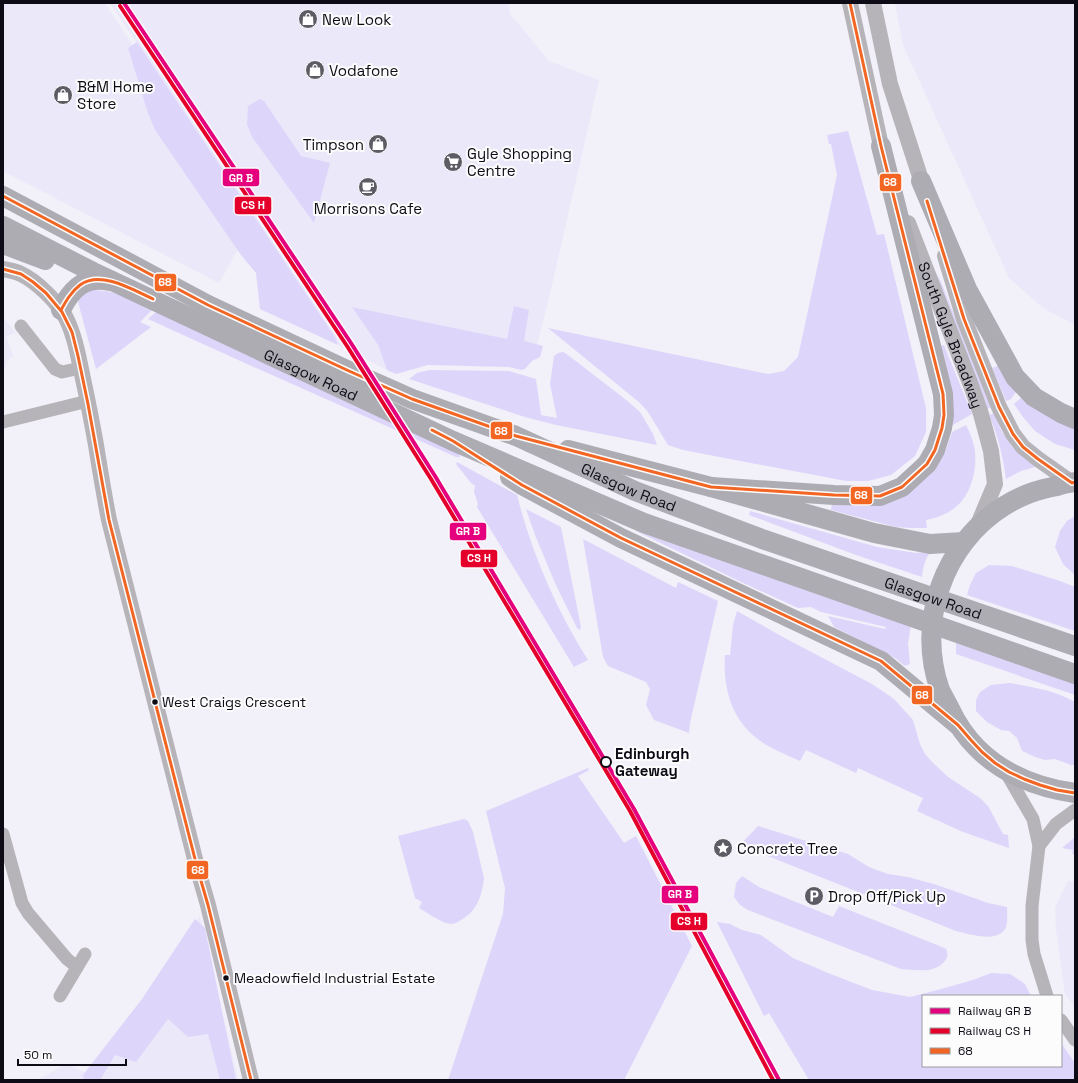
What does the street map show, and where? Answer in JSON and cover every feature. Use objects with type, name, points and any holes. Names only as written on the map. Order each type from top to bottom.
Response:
[{"type":"main road","points":[[711,487],[834,495],[880,496],[902,487],[927,464],[935,450],[942,428],[944,415],[943,394],[880,146]]},
{"type":"main road","points":[[921,181],[967,290],[1015,377],[1034,397],[1061,413],[1075,419]]},
{"type":"main road","name":"Glasgow Road","points":[[3,196],[208,305],[412,399],[516,436],[635,491],[762,539],[1075,646]]},
{"type":"main road","name":"Glasgow Road","points":[[3,226],[78,264],[367,399],[453,441],[644,523],[1075,674]]},
{"type":"main road","points":[[3,244],[57,264],[78,264]]},
{"type":"main road","points":[[61,310],[72,292],[89,280],[102,279],[118,283]]},
{"type":"main road","points":[[516,436],[711,487],[874,533],[930,544],[970,535]]},
{"type":"main road","points":[[453,441],[522,485],[621,538],[881,661],[958,725],[978,749],[1004,770],[1029,782],[1058,791],[1075,793]]},
{"type":"main road","points":[[958,725],[941,690],[934,668],[931,643],[934,608],[941,582],[950,564],[970,535],[996,512],[1016,499],[1039,489],[1074,482]]},
{"type":"street","name":"South Gyle Broadway","points":[[850,3],[880,146],[918,251],[972,388],[989,444],[995,484],[970,535]]},
{"type":"street","name":"South Gyle Broadway","points":[[873,3],[890,84],[964,319],[999,407],[1013,434],[1024,447],[1038,459],[1074,482]]},
{"type":"street","points":[[3,269],[28,277],[48,295],[61,310],[69,325],[81,368],[88,401],[109,520],[208,905],[251,1080]]},
{"type":"street","points":[[21,326],[55,369],[62,372],[81,368]]},
{"type":"street","points":[[3,422],[88,401]]},
{"type":"street","points":[[1004,770],[1033,819],[1039,846],[1032,906],[1032,940],[1034,954],[1047,995]]},
{"type":"street","points":[[1039,846],[1056,824],[1075,810]]},
{"type":"street","points":[[3,834],[9,876],[22,903],[67,959],[77,967]]},
{"type":"street","points":[[60,996],[85,954]]},
{"type":"street","points":[[1062,1021],[1075,1040]]},
{"type":"shaded area","points":[[3,3],[105,3],[148,69],[241,244],[219,283],[3,171]]},
{"type":"shaded area","name":"Gyle Shopping Centre","points":[[110,3],[508,3],[510,14],[549,61],[599,80],[546,311],[535,352],[360,319],[378,345],[387,370],[338,345],[335,337]]},
{"type":"shaded area","points":[[895,3],[1075,3],[1075,325],[1043,308],[1009,278],[903,45]]},
{"type":"shaded area","points":[[137,42],[335,337],[338,345],[260,309],[256,273],[241,255],[155,130],[148,113],[128,48]]},
{"type":"shaded area","points":[[260,99],[264,101],[301,156],[330,163],[314,223],[252,137],[247,124],[248,106]]},
{"type":"shaded area","points":[[848,131],[877,235],[884,234],[926,408],[926,432],[915,456],[891,475],[868,481],[846,481],[683,450],[668,445],[648,412],[640,403],[548,328],[768,374],[784,371],[798,357],[837,175],[831,144],[829,144],[827,135]]},
{"type":"shaded area","points":[[931,264],[941,282],[991,407],[987,409]]},
{"type":"shaded area","points":[[87,290],[105,291],[121,295],[152,310],[140,322],[151,327],[96,369],[78,302],[79,296]]},
{"type":"shaded area","points":[[514,306],[529,310],[524,341],[543,346],[540,357],[532,361],[525,369],[521,370],[509,367],[428,365],[396,374],[387,370],[378,345],[352,307],[507,339]]},
{"type":"shaded area","points":[[157,311],[459,453],[460,457],[456,457],[148,319]]},
{"type":"shaded area","points":[[3,317],[16,333],[6,336],[13,356],[7,361],[4,371]]},
{"type":"shaded area","points":[[944,345],[972,414],[951,426],[938,347]]},
{"type":"shaded area","points":[[563,352],[640,412],[653,434],[657,445],[556,425],[525,417],[409,379],[417,373],[429,370],[509,371],[536,379],[541,415],[557,418],[550,384],[554,356]]},
{"type":"shaded area","points":[[1000,365],[1018,389],[1011,399],[1006,401],[992,368]]},
{"type":"shaded area","points":[[1024,395],[1075,423],[1075,450],[1055,444],[1035,431],[1014,404]]},
{"type":"shaded area","points":[[994,413],[1002,432],[1012,446],[1035,467],[1021,471],[1006,479],[1000,446],[989,415]]},
{"type":"shaded area","points":[[966,425],[973,441],[974,448],[975,466],[972,481],[962,501],[954,509],[926,520],[927,528],[896,527],[831,510],[832,504],[850,505],[878,502],[937,466],[945,452],[952,432]]},
{"type":"shaded area","points":[[457,462],[517,495],[530,538],[555,601],[588,660],[574,667],[477,507],[478,504],[474,492],[475,486],[456,464]]},
{"type":"shaded area","points":[[526,509],[561,527],[581,627],[580,630],[577,628],[555,583]]},
{"type":"shaded area","points":[[750,511],[877,547],[916,553],[927,552],[929,554],[923,568],[922,577],[856,555],[749,515]]},
{"type":"shaded area","points":[[1075,516],[1075,575],[1063,564],[1055,547],[1060,531],[1067,521]]},
{"type":"shaded area","points":[[637,528],[911,625],[908,644],[910,664],[905,666],[895,658],[834,627],[828,616],[885,629],[886,627],[821,612],[811,607],[798,608],[636,531]]},
{"type":"shaded area","points":[[583,539],[676,588],[678,582],[718,601],[689,733],[654,720],[646,705],[650,689],[646,682],[608,666],[603,657]]},
{"type":"shaded area","points":[[989,565],[1012,566],[1075,587],[1075,631],[967,595],[976,573]]},
{"type":"shaded area","points":[[737,611],[872,684],[894,699],[913,720],[920,744],[925,754],[948,777],[980,798],[988,806],[1003,834],[1008,835],[1009,848],[963,832],[917,811],[923,798],[858,768],[856,773],[806,750],[800,761],[770,747],[754,736],[739,719],[734,709],[725,678],[725,655],[730,655],[733,625]]},
{"type":"shaded area","points":[[956,643],[1075,684],[1075,695],[956,654]]},
{"type":"shaded area","points":[[1010,683],[1052,692],[1075,702],[1075,765],[1055,759],[1045,760],[1022,751],[1017,738],[1009,731],[1001,730],[987,722],[976,711],[976,700],[980,692],[991,685]]},
{"type":"shaded area","points":[[588,768],[589,770],[578,776],[624,843],[636,836],[692,946],[624,1080],[448,1080],[503,914],[505,888],[486,811]]},
{"type":"shaded area","points":[[464,819],[468,821],[473,832],[484,878],[483,885],[475,908],[458,922],[448,924],[419,908],[422,902],[415,898],[398,836]]},
{"type":"shaded area","points":[[758,826],[848,854],[869,867],[888,874],[908,877],[937,885],[988,903],[1007,907],[1006,927],[1002,932],[991,937],[976,936],[956,931],[740,845]]},
{"type":"shaded area","points":[[1075,837],[1075,854],[1072,854],[1073,850],[1062,848]]},
{"type":"shaded area","points":[[742,876],[759,887],[833,917],[839,906],[937,945],[946,949],[947,958],[941,965],[930,970],[901,969],[748,910],[740,905],[734,897],[736,883]]},
{"type":"shaded area","points":[[1068,881],[1075,881],[1075,1008],[1065,994],[1056,929],[1055,907]]},
{"type":"shaded area","points":[[200,916],[238,1080],[38,1080],[66,1064],[90,1075]]},
{"type":"shaded area","points":[[195,919],[205,928],[236,1080],[220,1080],[208,1034],[188,1037],[168,1019],[136,1062],[115,1055],[100,1080],[84,1080],[83,1075],[142,999]]},
{"type":"shaded area","points":[[717,922],[730,924],[742,930],[761,935],[793,958],[828,973],[872,990],[910,997],[973,980],[991,973],[1010,974],[1025,984],[1030,995],[922,995],[922,1067],[1062,1067],[1062,1044],[1075,1063],[1075,1080],[809,1080],[769,1013],[764,1016]]},
{"type":"transit line","points":[[124,3],[351,343],[435,476],[634,809],[779,1080]]},
{"type":"transit line","name":"68","points":[[3,196],[208,305],[349,371],[412,399],[516,436],[711,487],[834,495],[880,496],[902,487],[927,464],[935,450],[942,428],[944,415],[943,394],[881,146],[850,3]]},
{"type":"transit line","points":[[120,6],[347,346],[431,479],[630,811],[773,1080]]},
{"type":"transit line","name":"68","points":[[927,201],[964,319],[999,407],[1013,434],[1023,447],[1038,459],[1072,483],[1075,482]]},
{"type":"transit line","name":"68","points":[[3,269],[21,274],[46,293],[62,312],[72,332],[88,404],[109,520],[208,905],[251,1080]]},
{"type":"transit line","name":"68","points":[[61,310],[71,294],[80,285],[88,281],[107,280],[153,299]]},
{"type":"transit line","name":"68","points":[[432,430],[453,441],[522,485],[621,538],[881,661],[958,725],[982,752],[995,763],[1024,779],[1057,790],[1075,793]]},
{"type":"place","name":"New Look","points":[[308,19]]},
{"type":"place","name":"Vodafone","points":[[315,70]]},
{"type":"place","name":"B&M Home Store","points":[[63,95]]},
{"type":"place","name":"Timpson","points":[[378,144]]},
{"type":"place","name":"Gyle Shopping Centre","points":[[453,162]]},
{"type":"place","name":"Morrisons Cafe","points":[[368,187]]},
{"type":"place","name":"West Craigs Crescent","points":[[155,702]]},
{"type":"place","name":"Edinburgh Gateway","points":[[606,762]]},
{"type":"place","name":"Concrete Tree","points":[[723,848]]},
{"type":"place","name":"Drop Off/Pick Up","points":[[814,896]]},
{"type":"place","name":"Meadowfield Industrial Estate","points":[[226,978]]}]
